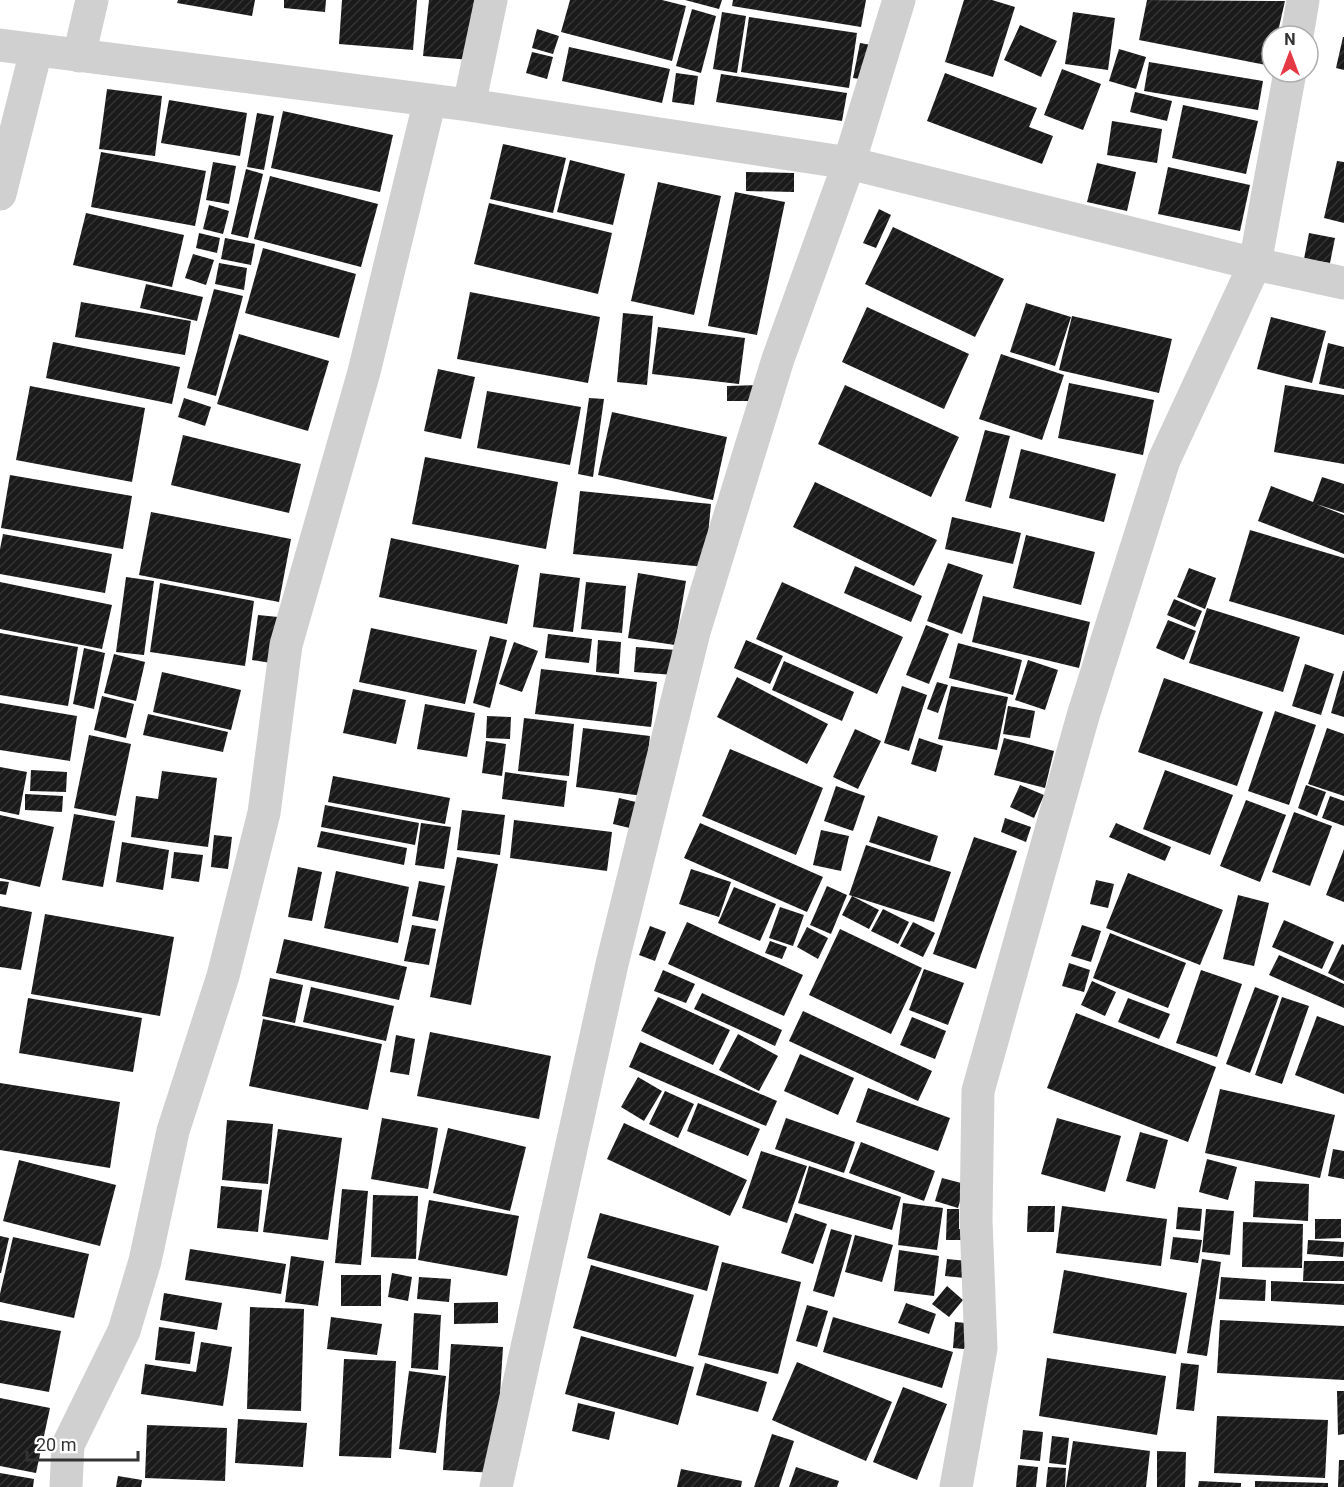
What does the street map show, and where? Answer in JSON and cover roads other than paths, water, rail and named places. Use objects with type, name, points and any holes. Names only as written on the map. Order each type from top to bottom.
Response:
[{"type":"street","points":[[79,56],[92,0]]},
{"type":"street","points":[[469,105],[491,0]]},
{"type":"street","points":[[496,1487],[612,964],[694,632],[778,359],[849,163],[899,0]]},
{"type":"street","points":[[1299,24],[1304,0]]},
{"type":"street","points":[[0,45],[469,105],[849,163],[1255,264],[1344,283]]},
{"type":"street","points":[[0,194],[36,51]]},
{"type":"street","points":[[956,1487],[981,1348],[976,1220],[978,1091],[1083,716],[1164,460],[1255,264],[1288,84]]},
{"type":"street","points":[[66,1487],[68,1445],[124,1331],[145,1261],[173,1131],[223,976],[264,813],[286,645],[364,372],[430,100]]}]
